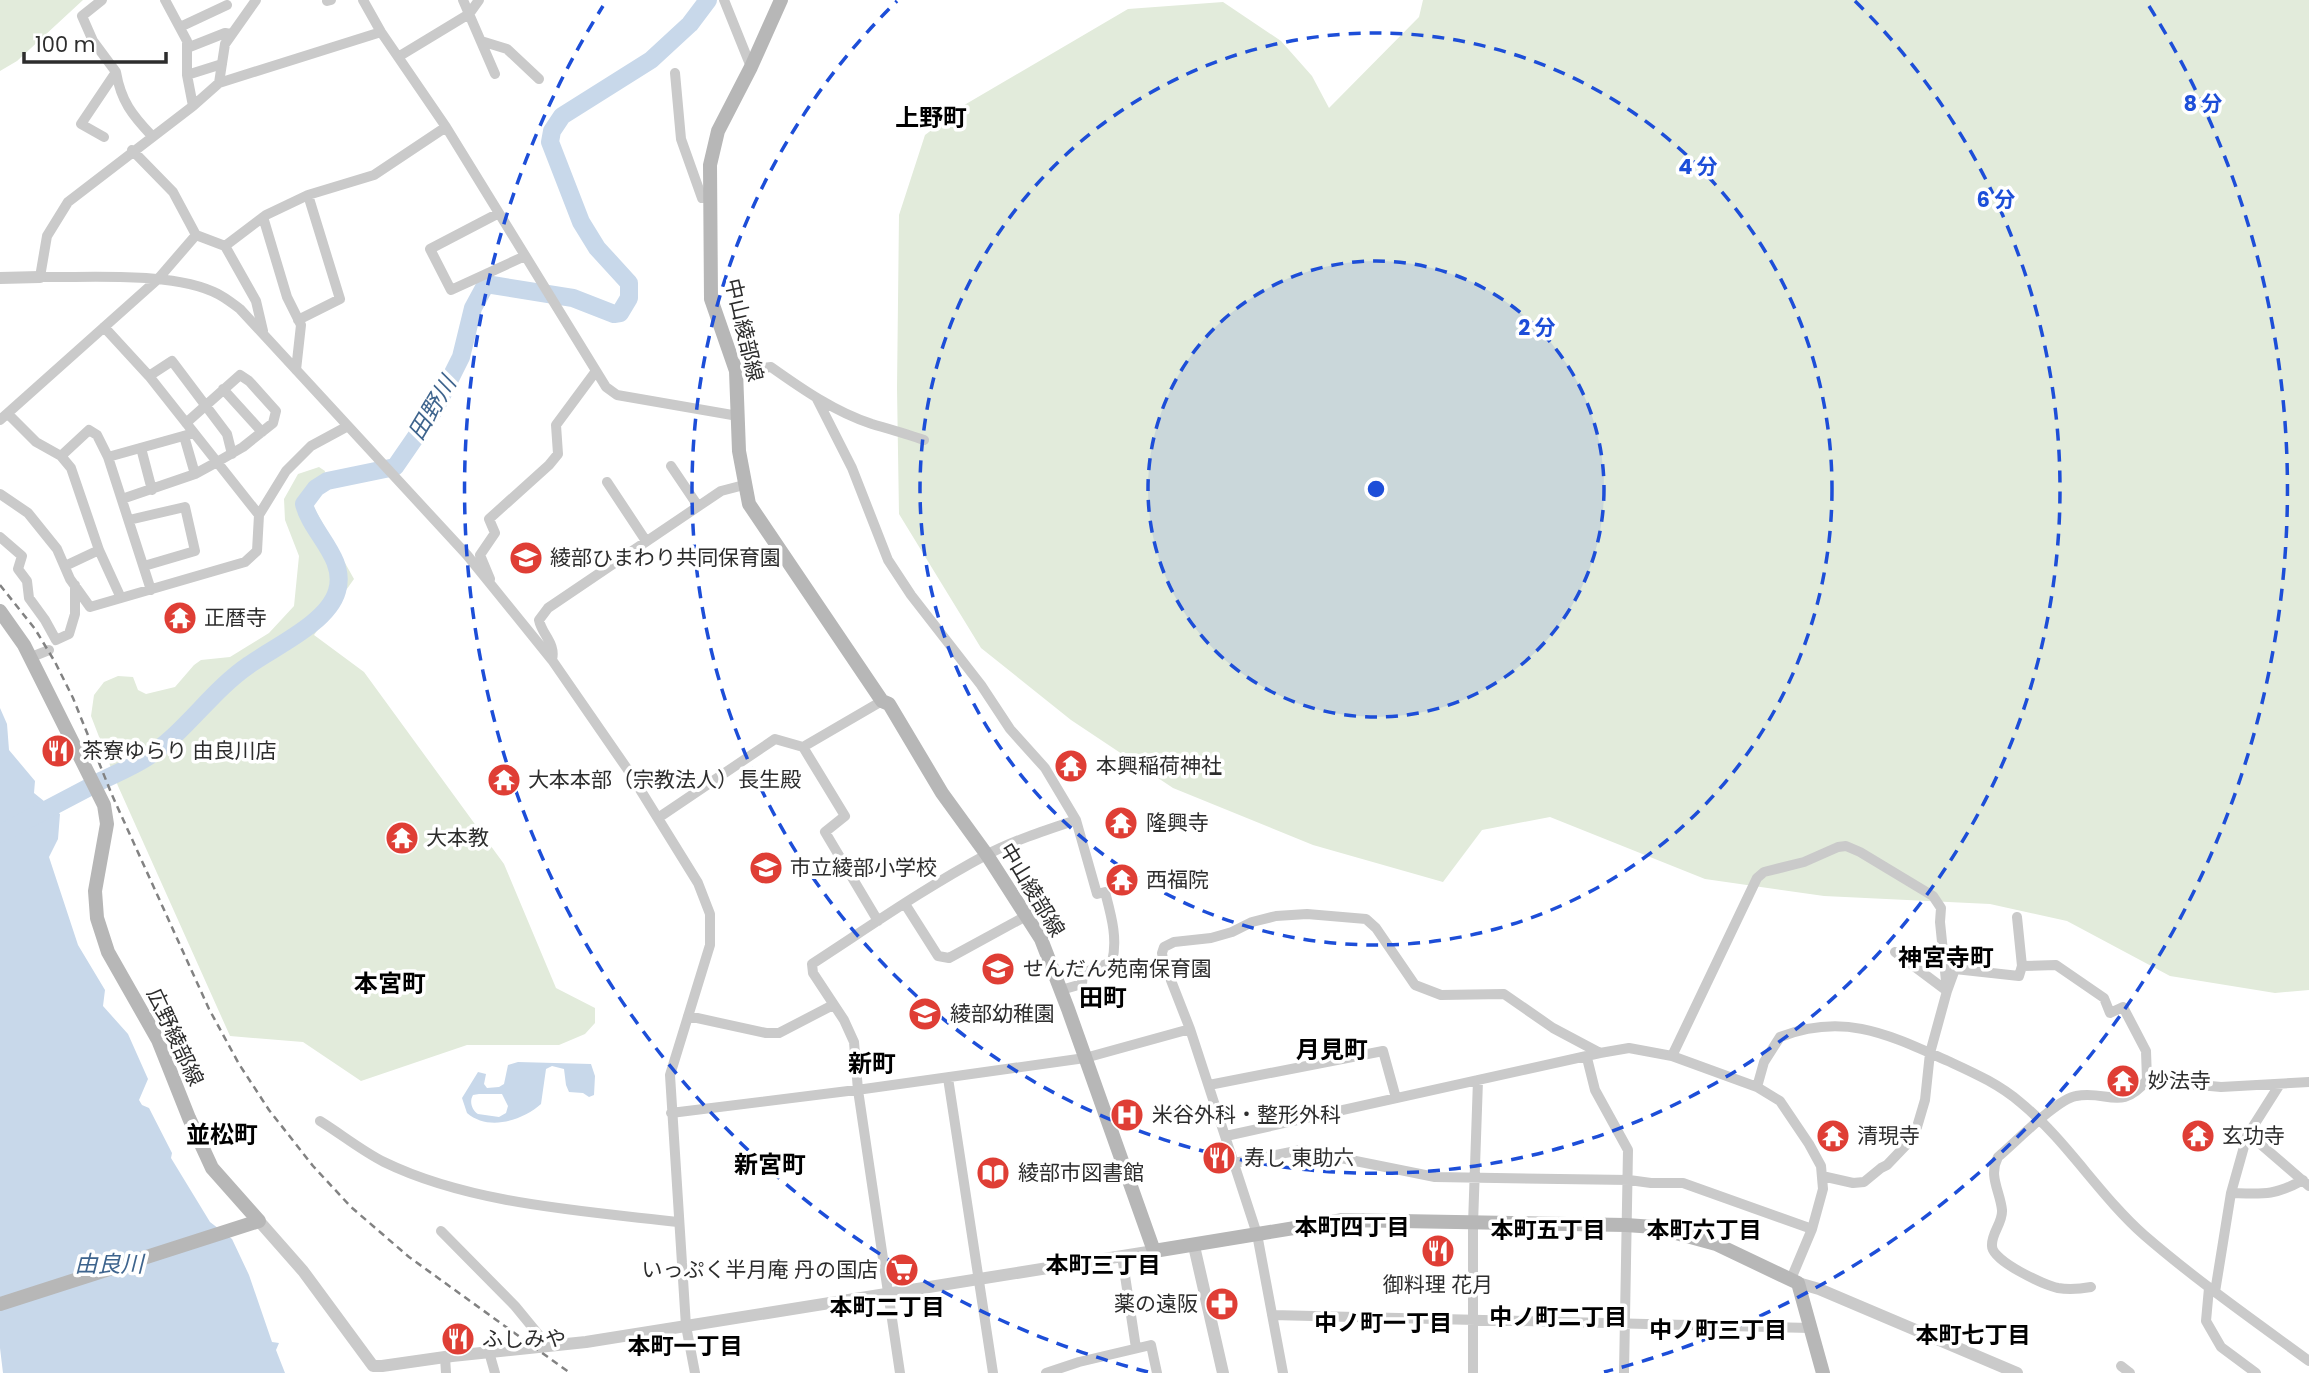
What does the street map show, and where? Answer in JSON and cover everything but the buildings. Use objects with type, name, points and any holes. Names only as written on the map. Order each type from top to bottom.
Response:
[{"type":"main road","name":"中山綾部線","points":[[781,0],[719,131],[710,165],[711,299],[736,371],[744,485],[749,504],[883,701],[888,704],[943,793],[1041,939],[1154,1251]]},
{"type":"main road","name":"広野綾部線","points":[[0,611],[24,645],[107,814],[97,874],[96,904],[97,918],[108,952],[158,1040],[188,1118],[212,1168],[259,1221]]},
{"type":"main road","points":[[1154,1251],[1342,1220],[1654,1227],[1716,1244],[1794,1281],[1823,1373]]},
{"type":"main road","points":[[0,1304],[259,1221]]},
{"type":"street","points":[[102,0],[82,16],[93,41],[116,72],[119,89],[132,115],[152,136]]},
{"type":"street","points":[[165,0],[187,41],[187,75],[193,106]]},
{"type":"street","points":[[219,83],[225,44],[256,0]]},
{"type":"street","points":[[363,0],[381,32],[446,127],[606,387],[617,395],[738,416]]},
{"type":"street","points":[[463,0],[495,74]]},
{"type":"street","points":[[398,57],[469,14],[478,0]]},
{"type":"street","points":[[724,0],[751,67]]},
{"type":"street","points":[[180,27],[225,2],[234,29]]},
{"type":"street","points":[[187,48],[234,29]]},
{"type":"street","points":[[40,277],[47,236],[68,202],[219,83],[381,32]]},
{"type":"street","points":[[481,41],[507,49],[539,79]]},
{"type":"street","points":[[187,75],[222,64]]},
{"type":"street","points":[[104,137],[81,124],[116,72]]},
{"type":"street","points":[[675,73],[681,139],[702,198],[709,197]]},
{"type":"street","points":[[225,246],[263,218],[308,195],[374,175],[446,127]]},
{"type":"street","points":[[132,150],[173,192],[197,235],[225,246],[256,301],[263,331]]},
{"type":"street","points":[[298,320],[340,299],[308,195]]},
{"type":"street","points":[[499,213],[430,249],[451,290],[525,256]]},
{"type":"street","points":[[263,218],[287,297],[301,325],[296,370]]},
{"type":"street","points":[[121,598],[99,550],[71,468],[61,456],[36,442],[4,418],[158,279],[197,235]]},
{"type":"street","points":[[0,278],[178,281],[216,293],[240,309],[467,555],[552,660],[658,818],[698,883],[709,914],[710,945],[670,1075],[686,1326],[695,1373]]},
{"type":"street","points":[[104,327],[149,376],[186,423],[195,474]]},
{"type":"street","points":[[149,376],[172,361],[227,434],[232,454]]},
{"type":"street","points":[[736,371],[771,367],[817,399],[870,424],[892,428],[925,440]]},
{"type":"street","points":[[494,588],[480,555],[495,533],[489,519],[558,454],[556,425],[596,371]]},
{"type":"street","points":[[122,499],[195,474],[232,454],[273,423],[276,411],[240,375],[186,423]]},
{"type":"street","points":[[223,390],[262,432]]},
{"type":"street","points":[[817,399],[852,468],[888,560],[911,595],[981,685],[1010,729],[1045,768],[1076,820],[1097,894],[1105,892],[1112,918],[1115,949],[1112,962],[1083,973],[1082,984],[1061,990]]},
{"type":"street","points":[[0,495],[28,513],[57,550],[90,607],[245,562],[257,551],[259,515],[286,471],[311,446],[348,426]]},
{"type":"street","points":[[61,456],[89,430],[97,435],[108,457],[151,590]]},
{"type":"street","points":[[189,435],[217,462],[259,515]]},
{"type":"street","points":[[108,457],[189,435]]},
{"type":"street","points":[[141,448],[152,490]]},
{"type":"street","points":[[671,466],[698,506]]},
{"type":"street","points":[[607,482],[646,541]]},
{"type":"street","points":[[552,660],[554,655],[551,642],[541,630],[539,620],[548,608],[721,491],[744,485]]},
{"type":"street","points":[[129,520],[185,507],[195,551],[144,566]]},
{"type":"street","points":[[0,537],[22,556],[18,569],[27,581],[29,598],[46,620],[56,640],[69,634],[75,614],[75,585]]},
{"type":"street","points":[[65,566],[99,550]]},
{"type":"street","points":[[29,659],[49,650]]},
{"type":"street","points":[[803,747],[883,701]]},
{"type":"street","points":[[658,818],[775,739],[803,747],[845,816],[825,832],[878,921]]},
{"type":"street","points":[[900,1373],[858,1090],[854,1042],[844,1020],[813,973],[812,964],[987,855],[1038,832],[1076,820]]},
{"type":"street","points":[[1672,1056],[1757,878],[1764,872],[1804,862],[1838,847],[1852,848],[1933,896],[1941,908],[1947,990]]},
{"type":"street","points":[[905,904],[937,956],[949,958],[1026,916]]},
{"type":"street","points":[[1283,1373],[1257,1234],[1190,1028],[1163,960],[1161,953],[1164,947],[1174,942],[1211,938],[1276,916],[1307,914],[1366,919],[1376,928],[1415,985],[1441,995],[1504,994],[1553,1028],[1600,1053]]},
{"type":"street","points":[[1822,1176],[1853,1183],[1864,1182],[1887,1165],[1909,1142],[1925,1100],[1930,1053],[1955,969],[2019,976],[2022,966],[2017,917]]},
{"type":"street","points":[[1895,952],[1947,990]]},
{"type":"street","points":[[2022,966],[2056,965],[2104,998],[2110,1013],[2123,1007],[2146,1051],[2147,1080],[2137,1091],[2127,1098],[2076,1096],[2062,1102],[1998,1157],[1993,1165],[1994,1181],[2002,1208],[2002,1216],[1992,1240],[1991,1249],[1996,1256],[2038,1281],[2058,1288],[2091,1287]]},
{"type":"street","points":[[688,1016],[766,1034],[779,1033],[833,1005]]},
{"type":"street","points":[[1757,1087],[1764,1062],[1780,1037],[1819,1026],[1874,1030],[1996,1083],[2040,1121],[2143,1234],[2212,1290],[2309,1361]]},
{"type":"street","points":[[671,1113],[1086,1058],[1190,1028]]},
{"type":"street","points":[[1226,1136],[1600,1053],[1629,1048],[1672,1056],[1757,1087],[1780,1101],[1821,1166],[1823,1189],[1794,1281],[1819,1289],[2017,1373]]},
{"type":"street","points":[[1209,1086],[1383,1051],[1396,1098]]},
{"type":"street","points":[[1587,1058],[1595,1090],[1628,1150],[1624,1373]]},
{"type":"street","points":[[948,1078],[993,1373]]},
{"type":"street","points":[[1473,1373],[1473,1224],[1478,1080]]},
{"type":"street","points":[[2147,1080],[2221,1087],[2309,1082]]},
{"type":"street","points":[[2256,1373],[2221,1347],[2206,1321],[2231,1193],[2247,1136],[2280,1084]]},
{"type":"street","points":[[320,1121],[383,1161],[425,1178],[551,1208],[678,1222]]},
{"type":"street","points":[[2247,1136],[2258,1142],[2306,1183]]},
{"type":"street","points":[[1234,1163],[1301,1150],[1435,1177],[1683,1183],[1812,1229]]},
{"type":"street","points":[[2231,1193],[2266,1194],[2306,1183]]},
{"type":"street","points":[[259,1221],[303,1271],[373,1366],[586,1342],[1154,1251]]},
{"type":"street","points":[[441,1231],[515,1306],[547,1345]]},
{"type":"street","points":[[1194,1246],[1223,1373]]},
{"type":"street","points":[[1122,1256],[1136,1348]]},
{"type":"street","points":[[1272,1315],[1811,1328]]},
{"type":"street","points":[[1046,1373],[1079,1362],[1152,1345],[1157,1373]]},
{"type":"street","points":[[489,1352],[495,1373]]},
{"type":"street","points":[[445,1357],[446,1373]]},
{"type":"green space","points":[[0,0],[83,0],[17,61],[0,71]]},
{"type":"green space","points":[[1423,0],[2309,0],[2309,990],[2275,993],[2170,976],[2067,921],[1990,904],[1824,896],[1705,879],[1550,817],[1482,830],[1443,882],[1313,845],[1173,788],[1071,720],[981,648],[899,514],[899,215],[925,135],[966,104],[1128,9],[1223,2],[1281,41],[1312,76],[1329,108],[1419,17]]},
{"type":"green space","points":[[319,467],[325,471],[324,477],[307,490],[313,506],[354,579],[314,635],[364,672],[504,864],[556,988],[595,1008],[595,1023],[585,1034],[559,1045],[467,1045],[361,1081],[303,1042],[230,1036],[118,786],[91,716],[94,695],[104,682],[118,676],[133,677],[138,690],[146,694],[175,687],[201,660],[230,657],[269,633],[294,606],[299,556],[285,520],[284,499],[298,474]]},
{"type":"water","name":"由良川","points":[[0,708],[7,724],[9,750],[35,781],[34,793],[60,814],[58,839],[49,857],[78,945],[105,990],[103,1006],[128,1034],[148,1079],[139,1100],[149,1108],[172,1153],[171,1158],[210,1222],[232,1239],[249,1275],[272,1342],[279,1343],[276,1350],[285,1373],[3,1373],[0,1348]]},
{"type":"water","points":[[518,1062],[591,1064],[595,1076],[594,1095],[589,1097],[583,1093],[569,1092],[564,1069],[552,1066],[546,1069],[541,1104],[525,1115],[495,1123],[476,1119],[467,1113],[462,1098],[478,1072],[486,1074],[484,1084],[487,1088],[499,1087],[504,1084],[508,1065]],"holes":[[[502,1094],[508,1106],[506,1113],[499,1117],[478,1114],[473,1108],[473,1095]]]},
{"type":"waterway","name":"田野川","points":[[0,834],[146,758],[173,737],[235,675],[323,614],[332,603],[339,579],[333,557],[304,504],[316,488],[327,481],[395,467],[435,409],[461,357],[473,308],[486,284],[573,298],[614,314],[620,313],[629,298],[629,283],[597,248],[581,222],[550,142],[552,131],[562,116],[651,60],[690,24],[708,0]]},
{"type":"railway","points":[[0,585],[35,629],[55,662],[209,1009],[239,1064],[269,1110],[313,1166],[351,1207],[409,1257],[570,1373]]},
{"type":"place","name":"綾部ひまわり共同保育園","points":[[526,558]]},
{"type":"place","name":"正暦寺","points":[[180,618]]},
{"type":"place","name":"茶寮ゆらり 由良川店","points":[[58,751]]},
{"type":"place","name":"本興稲荷神社","points":[[1071,766]]},
{"type":"place","name":"大本本部（宗教法人）長生殿","points":[[504,780]]},
{"type":"place","name":"隆興寺","points":[[1121,823]]},
{"type":"place","name":"大本教","points":[[402,838]]},
{"type":"place","name":"市立綾部小学校","points":[[766,868]]},
{"type":"place","name":"西福院","points":[[1122,880]]},
{"type":"place","name":"せんだん苑南保育園","points":[[998,969]]},
{"type":"place","name":"綾部幼稚園","points":[[925,1014]]},
{"type":"place","name":"妙法寺","points":[[2123,1081]]},
{"type":"place","name":"米谷外科・整形外科","points":[[1127,1115]]},
{"type":"place","name":"清現寺","points":[[1833,1136]]},
{"type":"place","name":"玄功寺","points":[[2198,1136]]},
{"type":"place","name":"寿し 東助六","points":[[1219,1158]]},
{"type":"place","name":"綾部市図書館","points":[[993,1173]]},
{"type":"place","name":"御料理 花月","points":[[1438,1251]]},
{"type":"place","name":"いっぷく半月庵 丹の国店","points":[[902,1270]]},
{"type":"place","name":"薬の遠阪","points":[[1222,1304]]},
{"type":"place","name":"ふしみや","points":[[458,1339]]},
{"type":"district","name":"上野町","points":[[931,118]]},
{"type":"district","name":"神宮寺町","points":[[1946,958]]},
{"type":"district","name":"本宮町","points":[[390,984]]},
{"type":"district","name":"田町","points":[[1103,998]]},
{"type":"district","name":"月見町","points":[[1332,1050]]},
{"type":"district","name":"新町","points":[[872,1064]]},
{"type":"district","name":"並松町","points":[[222,1135]]},
{"type":"district","name":"新宮町","points":[[770,1165]]},
{"type":"district","name":"本町四丁目","points":[[1352,1227]]},
{"type":"district","name":"本町五丁目","points":[[1548,1230]]},
{"type":"district","name":"本町六丁目","points":[[1704,1230]]},
{"type":"district","name":"本町三丁目","points":[[1103,1265]]},
{"type":"district","name":"本町二丁目","points":[[887,1307]]},
{"type":"district","name":"中ノ町二丁目","points":[[1558,1317]]},
{"type":"district","name":"中ノ町一丁目","points":[[1383,1323]]},
{"type":"district","name":"中ノ町三丁目","points":[[1718,1330]]},
{"type":"district","name":"本町七丁目","points":[[1973,1335]]},
{"type":"district","name":"本町一丁目","points":[[685,1346]]}]
